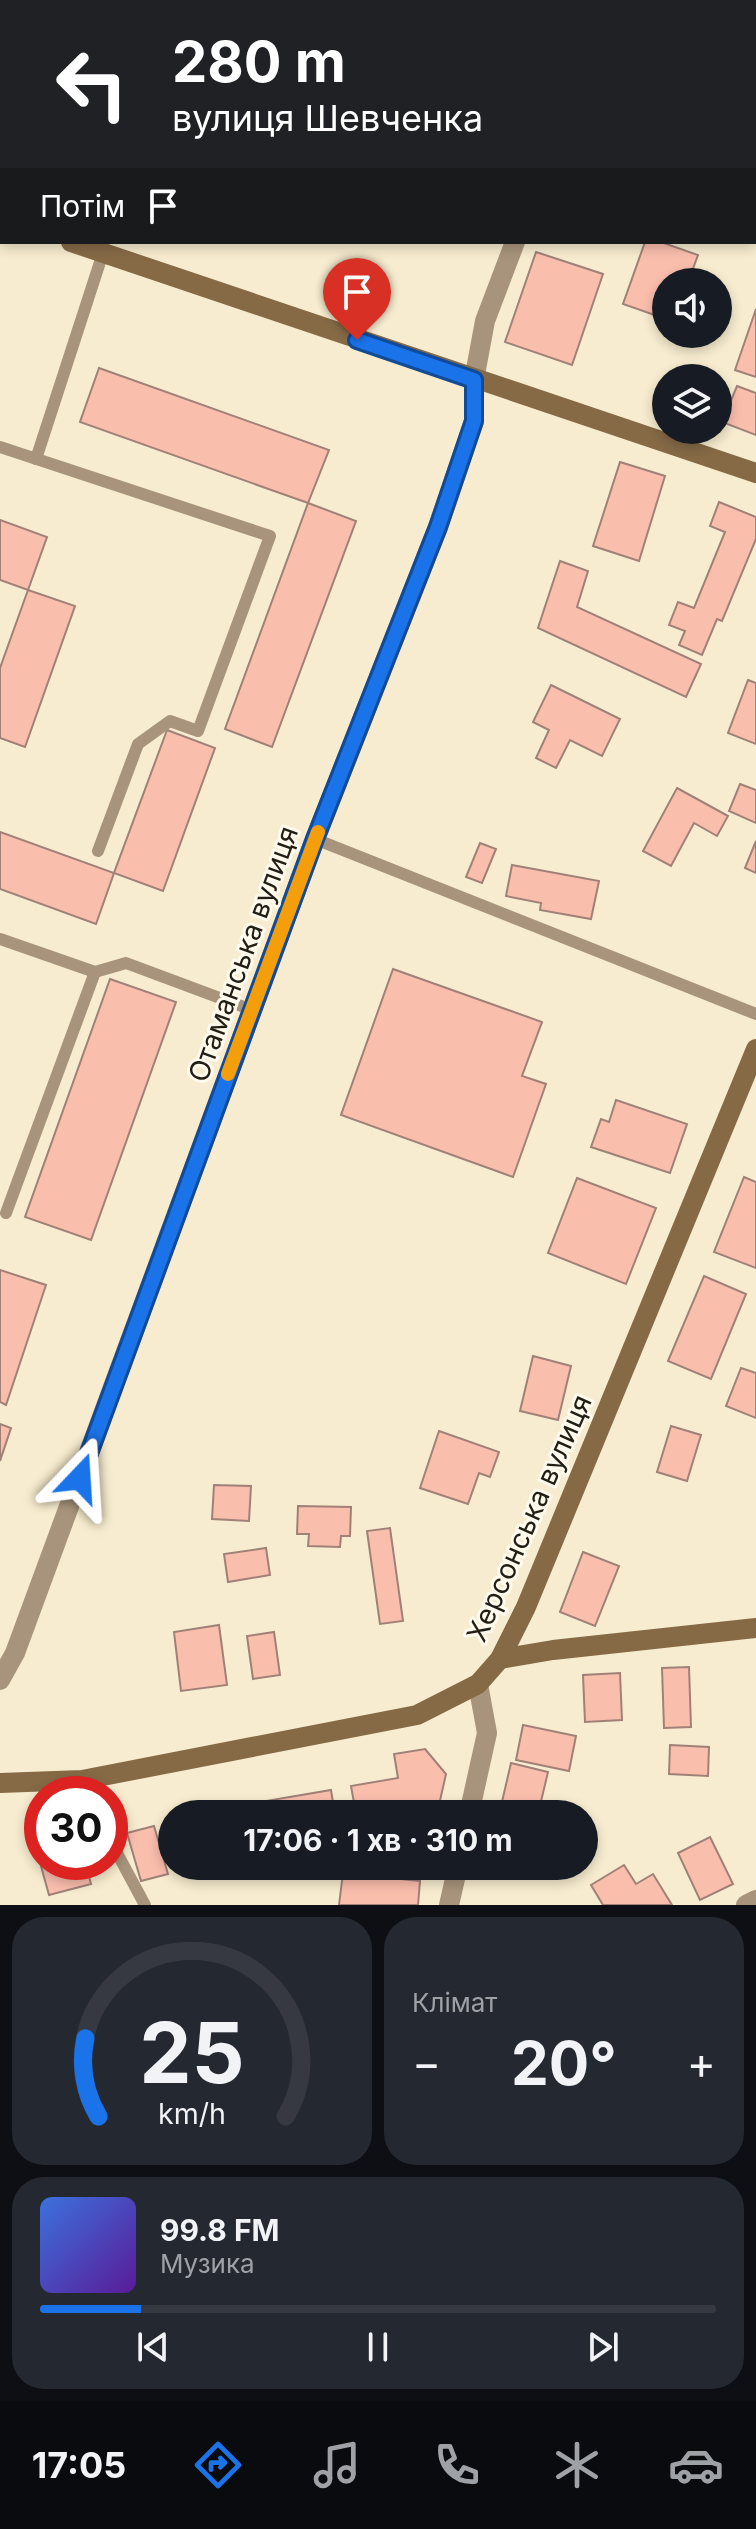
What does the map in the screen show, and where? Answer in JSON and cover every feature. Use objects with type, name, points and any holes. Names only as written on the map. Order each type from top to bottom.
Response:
[{"type":"main road","points":[[77,244],[756,473]]},
{"type":"main road","name":"Херсонська вулиця","points":[[128,1778],[417,1715],[478,1684],[500,1659],[532,1592],[756,1049]]},
{"type":"main road","points":[[500,1659],[553,1650],[756,1628]]},
{"type":"main road","name":"Херсонська вулиця","points":[[0,1783],[24,1784]]},
{"type":"street","name":"Отаманська вулиця","points":[[0,1680],[15,1653],[315,839],[438,527],[474,421],[474,380],[485,321],[514,244]]},
{"type":"street","points":[[472,1800],[487,1733],[478,1684]]},
{"type":"street","points":[[449,1905],[455,1880]]},
{"type":"street","points":[[746,1905],[756,1900]]},
{"type":"lane","points":[[36,459],[103,253]]},
{"type":"lane","points":[[0,447],[270,536],[198,731],[170,721],[138,744],[98,851]]},
{"type":"lane","points":[[315,839],[756,1014]]},
{"type":"lane","points":[[0,939],[95,972],[126,963],[252,1010]]},
{"type":"lane","points":[[6,1213],[95,972]]},
{"type":"lane","points":[[128,1873],[145,1905]]},
{"type":"building","points":[[644,244],[667,244],[698,255],[693,268],[652,268],[652,314],[623,304]]},
{"type":"building","points":[[536,252],[603,274],[572,365],[505,342]]},
{"type":"building","points":[[756,309],[756,377],[735,370]]},
{"type":"building","points":[[99,368],[329,450],[308,503],[80,422]]},
{"type":"building","points":[[737,386],[756,393],[756,435],[732,426],[732,398]]},
{"type":"building","points":[[620,462],[665,476],[639,561],[593,546]]},
{"type":"building","points":[[719,502],[756,517],[756,539],[722,621],[717,619],[702,655],[679,645],[685,631],[669,625],[678,602],[694,608],[725,532],[710,526]]},
{"type":"building","points":[[308,503],[356,521],[272,747],[225,729]]},
{"type":"building","points":[[0,520],[47,537],[28,590],[0,580]]},
{"type":"building","points":[[560,561],[588,571],[577,607],[701,664],[686,697],[538,628]]},
{"type":"building","points":[[28,590],[75,606],[25,747],[0,738],[0,668]]},
{"type":"building","points":[[748,680],[756,683],[756,744],[728,733]]},
{"type":"building","points":[[551,685],[620,719],[602,756],[570,740],[556,768],[536,758],[549,730],[533,722]]},
{"type":"building","points":[[167,730],[215,748],[163,891],[114,873]]},
{"type":"building","points":[[740,784],[756,790],[756,823],[729,811]]},
{"type":"building","points":[[677,788],[728,816],[717,836],[694,823],[671,866],[643,851]]},
{"type":"building","points":[[0,832],[114,873],[96,924],[0,889]]},
{"type":"building","points":[[756,841],[756,873],[745,868]]},
{"type":"building","points":[[480,843],[496,849],[482,883],[466,877]]},
{"type":"building","points":[[512,865],[599,881],[591,919],[540,910],[541,903],[506,896]]},
{"type":"building","points":[[393,969],[542,1022],[522,1076],[546,1084],[513,1177],[341,1115]]},
{"type":"building","points":[[110,979],[176,1002],[91,1240],[25,1217]]},
{"type":"building","points":[[616,1100],[687,1124],[670,1173],[591,1147],[601,1119],[609,1122]]},
{"type":"building","points":[[744,1177],[756,1182],[756,1268],[714,1252]]},
{"type":"building","points":[[577,1178],[656,1208],[626,1284],[548,1253]]},
{"type":"building","points":[[0,1270],[46,1285],[6,1405],[0,1402]]},
{"type":"building","points":[[704,1276],[746,1294],[711,1379],[668,1361]]},
{"type":"building","points":[[533,1356],[571,1366],[558,1420],[520,1411]]},
{"type":"building","points":[[741,1368],[756,1373],[756,1418],[726,1406]]},
{"type":"building","points":[[0,1424],[11,1428],[0,1461]]},
{"type":"building","points":[[671,1426],[701,1435],[687,1481],[657,1472]]},
{"type":"building","points":[[439,1431],[499,1452],[490,1477],[479,1473],[468,1504],[420,1488]]},
{"type":"building","points":[[214,1485],[251,1486],[249,1521],[212,1519]]},
{"type":"building","points":[[298,1506],[351,1507],[350,1536],[341,1536],[340,1547],[308,1546],[309,1534],[297,1534]]},
{"type":"building","points":[[390,1528],[403,1621],[380,1624],[367,1531]]},
{"type":"building","points":[[266,1548],[270,1575],[228,1582],[224,1554]]},
{"type":"building","points":[[583,1552],[619,1566],[595,1626],[560,1612]]},
{"type":"building","points":[[219,1625],[227,1685],[181,1691],[174,1632]]},
{"type":"building","points":[[274,1632],[280,1675],[253,1679],[247,1636]]},
{"type":"building","points":[[689,1667],[691,1727],[664,1728],[662,1668]]},
{"type":"building","points":[[620,1673],[622,1720],[585,1722],[583,1675]]},
{"type":"building","points":[[523,1725],[576,1736],[569,1771],[516,1760]]},
{"type":"building","points":[[670,1745],[709,1747],[708,1776],[669,1774]]},
{"type":"building","points":[[425,1749],[446,1774],[440,1800],[354,1800],[351,1786],[398,1778],[394,1754]]},
{"type":"building","points":[[511,1763],[548,1772],[541,1800],[502,1800]]},
{"type":"building","points":[[331,1790],[333,1800],[272,1800]]},
{"type":"building","points":[[154,1826],[158,1840],[158,1877],[141,1881],[128,1833]]},
{"type":"building","points":[[710,1837],[733,1884],[700,1900],[678,1853]]},
{"type":"building","points":[[624,1865],[636,1884],[653,1874],[672,1905],[603,1905],[591,1885]]},
{"type":"building","points":[[45,1880],[90,1880],[91,1884],[49,1895]]},
{"type":"building","points":[[342,1880],[420,1881],[418,1905],[339,1905]]},
{"type":"slow traffic","points":[[228,1074],[318,832]]},
{"type":"route","points":[[80,1478],[315,839],[438,527],[474,421],[474,380],[357,340]]}]
